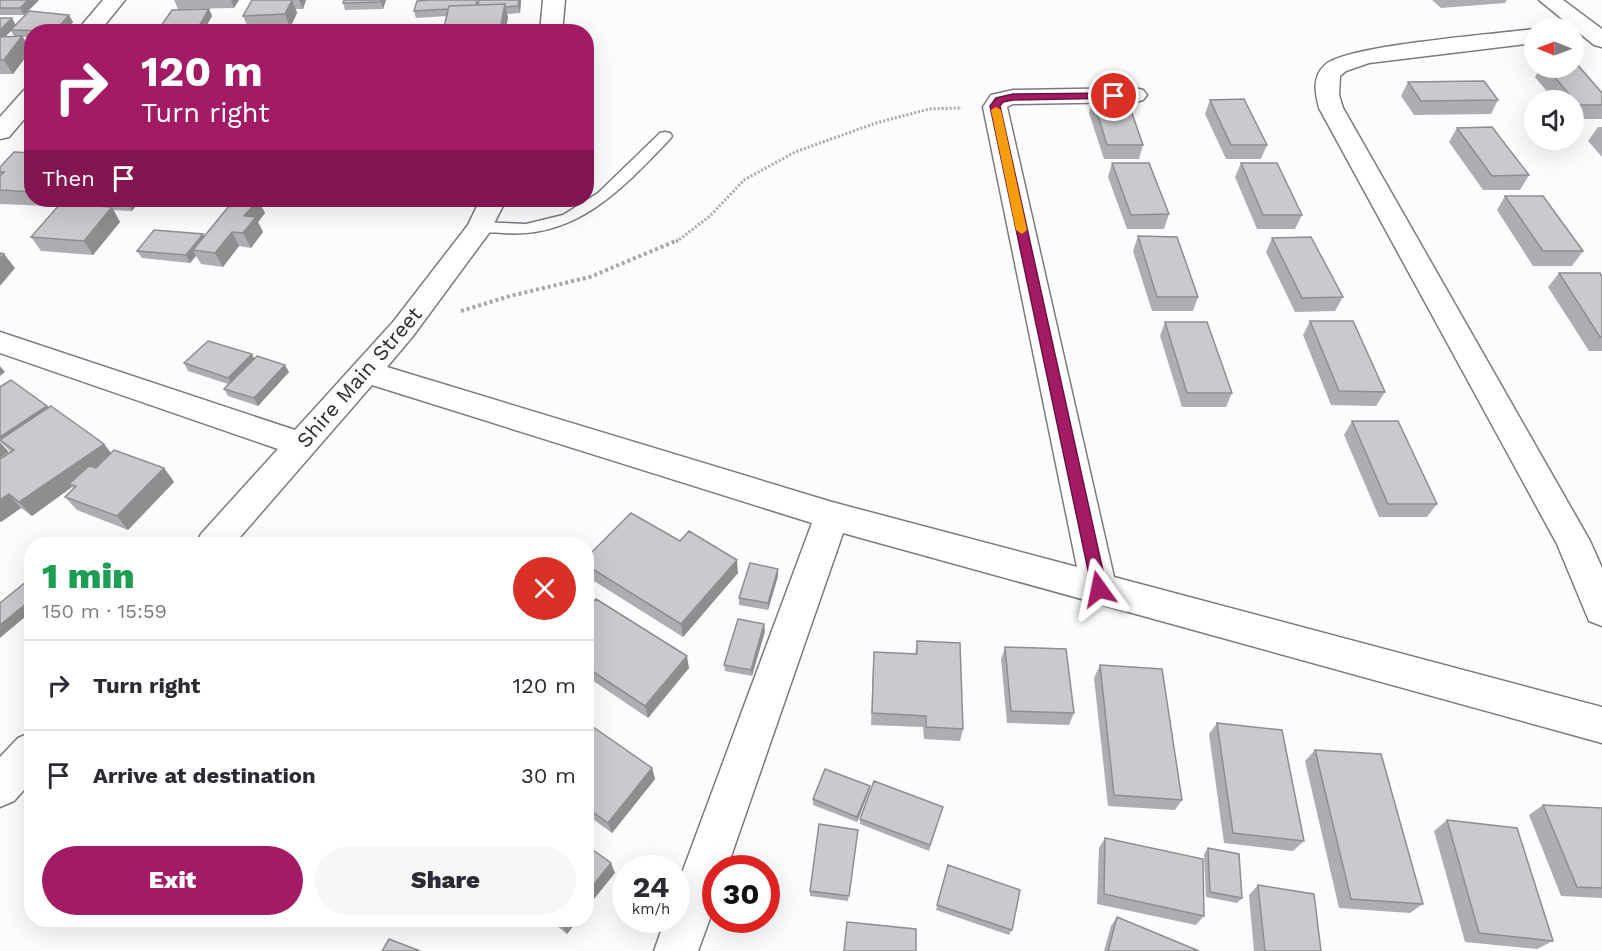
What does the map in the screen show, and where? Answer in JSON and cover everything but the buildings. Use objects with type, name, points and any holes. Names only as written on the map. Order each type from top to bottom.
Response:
[{"type":"street","points":[[94,24],[114,0]]},
{"type":"street","points":[[552,24],[554,0]]},
{"type":"street","points":[[1550,0],[1588,34]]},
{"type":"street","points":[[1524,37],[1369,56],[1344,62],[1330,72],[1325,88],[1331,108],[1573,541],[1602,610]]},
{"type":"street","points":[[1099,589],[995,106],[999,100],[1013,97],[1134,95]]},
{"type":"street","points":[[0,132],[24,104]]},
{"type":"street","name":"Shire Main Street","points":[[219,537],[403,329],[480,227],[490,207]]},
{"type":"street","points":[[0,342],[302,444]]},
{"type":"street","points":[[367,372],[832,516],[1602,725]]},
{"type":"street","points":[[676,951],[832,516]]},
{"type":"street","points":[[0,786],[24,760]]},
{"type":"lane","points":[[594,203],[603,198],[665,136]]},
{"type":"lane","points":[[480,227],[526,229],[565,221],[588,207]]},
{"type":"path","points":[[403,329],[510,296],[590,278],[675,242],[710,216],[744,180],[795,152],[876,123],[929,109],[995,106]]},
{"type":"slow traffic","points":[[996,110],[1022,230]]},
{"type":"route","points":[[1099,589],[995,106],[999,100],[1013,97],[1114,96]]}]
